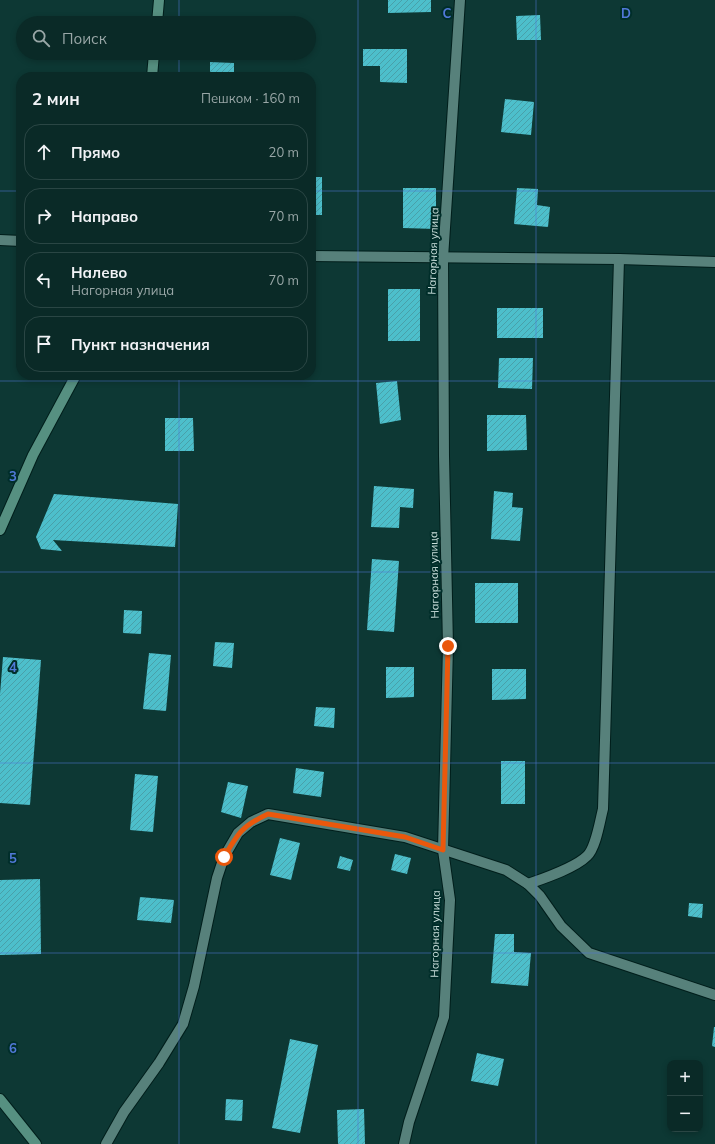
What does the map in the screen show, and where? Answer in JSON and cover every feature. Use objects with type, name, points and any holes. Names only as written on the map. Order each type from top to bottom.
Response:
[{"type":"street","points":[[158,16],[159,0]]},
{"type":"street","name":"Нагорная улица","points":[[404,1144],[409,1122],[444,1017],[450,900],[443,850],[448,646],[444,456],[443,258],[460,0]]},
{"type":"street","points":[[152,72],[153,60]]},
{"type":"street","points":[[0,240],[16,241]]},
{"type":"street","points":[[316,256],[619,259],[715,262]]},
{"type":"street","points":[[528,884],[566,869],[588,855],[597,833],[603,809],[619,259]]},
{"type":"street","points":[[0,530],[33,455],[73,380]]},
{"type":"street","points":[[106,1144],[124,1112],[159,1063],[183,1024],[194,986],[217,878],[224,857],[238,833],[251,822],[268,814],[405,837],[506,870],[528,884],[540,896],[561,926],[589,953],[715,995]]},
{"type":"street","points":[[0,1099],[36,1144]]},
{"type":"building","points":[[388,0],[431,0],[431,12],[388,13]]},
{"type":"building","points":[[540,15],[541,40],[517,40],[516,16]]},
{"type":"building","points":[[363,49],[407,49],[407,83],[380,82],[380,66],[363,66]]},
{"type":"building","points":[[210,62],[234,63],[234,72],[210,72]]},
{"type":"building","points":[[505,99],[534,102],[531,135],[501,132]]},
{"type":"building","points":[[316,177],[322,177],[322,215],[316,215]]},
{"type":"building","points":[[403,188],[436,188],[436,229],[403,228]]},
{"type":"building","points":[[517,188],[538,189],[537,205],[550,207],[548,227],[514,224]]},
{"type":"building","points":[[388,289],[420,289],[420,341],[388,341]]},
{"type":"building","points":[[497,308],[543,308],[543,338],[497,338]]},
{"type":"building","points":[[499,358],[533,358],[532,389],[498,388]]},
{"type":"building","points":[[397,381],[401,420],[380,424],[376,383]]},
{"type":"building","points":[[487,415],[526,415],[527,450],[487,451]]},
{"type":"building","points":[[165,418],[193,418],[194,451],[165,451]]},
{"type":"building","points":[[374,486],[414,489],[413,508],[400,507],[399,528],[371,527]]},
{"type":"building","points":[[494,491],[513,493],[512,507],[523,508],[520,541],[491,539]]},
{"type":"building","points":[[54,494],[178,504],[175,547],[53,540],[62,551],[41,549],[36,537]]},
{"type":"building","points":[[372,559],[399,561],[394,632],[367,630]]},
{"type":"building","points":[[475,583],[518,583],[518,623],[475,623]]},
{"type":"building","points":[[124,610],[142,611],[141,634],[123,633]]},
{"type":"building","points":[[215,642],[234,643],[232,668],[213,666]]},
{"type":"building","points":[[149,653],[171,655],[166,711],[143,709]]},
{"type":"building","points":[[3,657],[41,660],[30,805],[0,803],[0,694]]},
{"type":"building","points":[[386,667],[414,667],[414,697],[386,698]]},
{"type":"building","points":[[492,669],[526,669],[526,699],[492,700]]},
{"type":"building","points":[[316,707],[335,708],[334,728],[314,726]]},
{"type":"building","points":[[501,761],[525,761],[525,804],[501,804]]},
{"type":"building","points":[[296,768],[324,772],[321,797],[293,793]]},
{"type":"building","points":[[135,774],[158,776],[153,832],[130,830]]},
{"type":"building","points":[[228,782],[248,786],[241,818],[221,812]]},
{"type":"building","points":[[280,838],[300,843],[291,880],[270,875]]},
{"type":"building","points":[[395,854],[411,858],[407,874],[391,870]]},
{"type":"building","points":[[340,856],[353,860],[350,871],[337,868]]},
{"type":"building","points":[[40,879],[41,954],[0,955],[0,880]]},
{"type":"building","points":[[140,897],[174,900],[171,923],[137,920]]},
{"type":"building","points":[[689,903],[703,904],[702,918],[688,916]]},
{"type":"building","points":[[495,934],[514,934],[514,952],[531,953],[528,986],[491,983]]},
{"type":"building","points":[[715,1027],[715,1047],[712,1046]]},
{"type":"building","points":[[290,1039],[318,1045],[300,1133],[272,1128]]},
{"type":"building","points":[[477,1053],[504,1059],[498,1086],[471,1081]]},
{"type":"building","points":[[226,1099],[243,1100],[242,1121],[225,1120]]},
{"type":"building","points":[[364,1109],[365,1144],[338,1144],[337,1110]]},
{"type":"route","points":[[224,857],[238,833],[251,822],[268,814],[405,837],[443,850],[448,646]]}]
